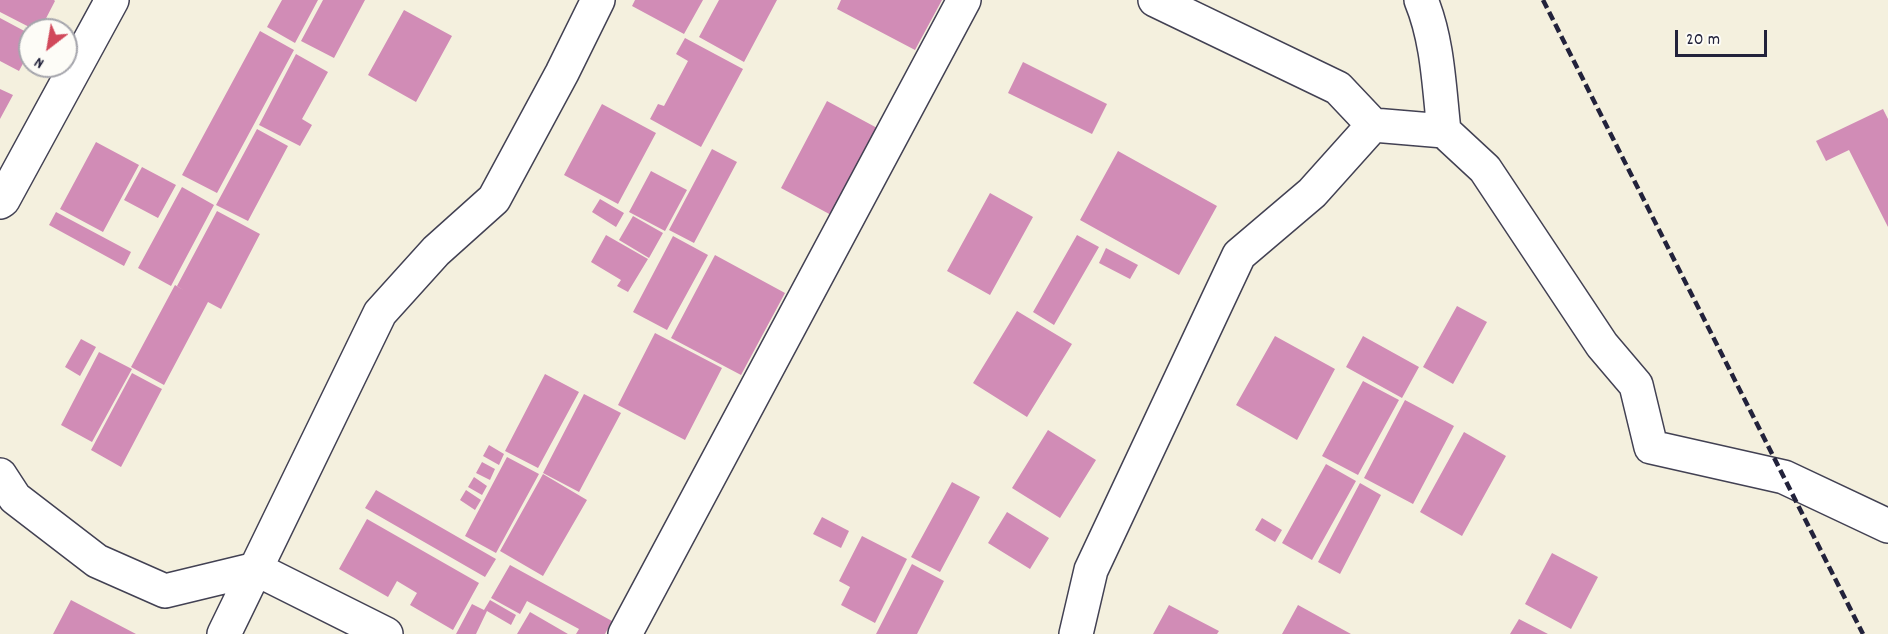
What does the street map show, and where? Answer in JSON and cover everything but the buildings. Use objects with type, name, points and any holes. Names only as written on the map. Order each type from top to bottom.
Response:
[{"type":"street","points":[[1,200],[112,0]]},
{"type":"street","points":[[224,634],[380,313],[436,251],[494,199],[562,73],[598,0]]},
{"type":"street","points":[[625,634],[964,0]]},
{"type":"street","points":[[1155,0],[1338,88],[1373,125],[1444,131],[1485,169],[1602,345],[1636,385],[1651,447],[1784,477],[1888,525]]},
{"type":"street","points":[[1420,0],[1428,17],[1436,55],[1444,131]]},
{"type":"street","points":[[1076,634],[1090,570],[1239,255],[1312,193],[1373,125]]},
{"type":"street","points":[[0,475],[15,498],[97,561],[165,591],[256,569],[386,634]]},
{"type":"railway","points":[[1543,0],[1863,634]]}]
